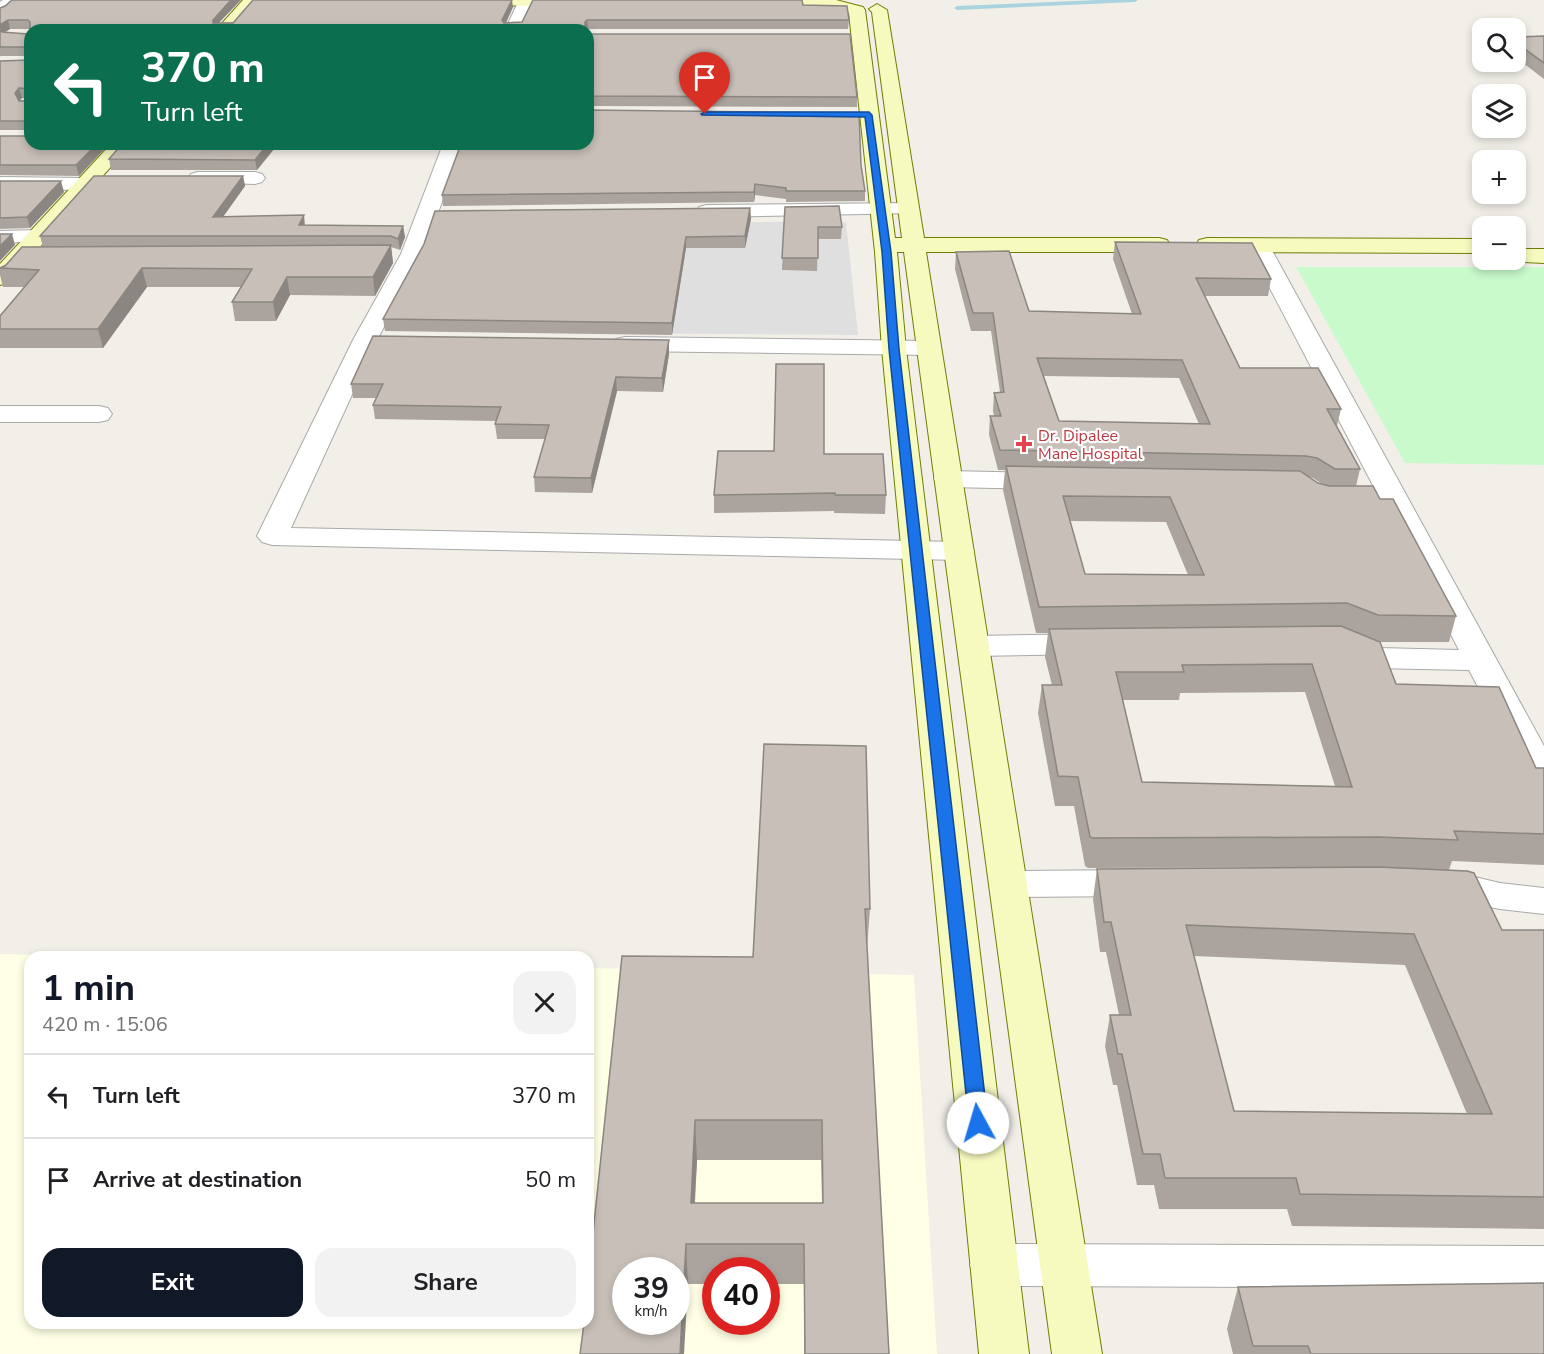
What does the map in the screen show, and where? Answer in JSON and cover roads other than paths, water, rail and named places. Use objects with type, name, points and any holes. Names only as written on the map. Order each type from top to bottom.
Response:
[{"type":"street","points":[[0,10],[13,0]]},
{"type":"street","points":[[230,24],[252,0]]},
{"type":"street","points":[[459,0],[603,1]]},
{"type":"street","points":[[516,24],[527,0]]},
{"type":"street","points":[[726,1],[837,2],[879,10],[864,37],[863,115],[894,209]]},
{"type":"street","points":[[864,37],[900,248],[929,348],[1077,1354]]},
{"type":"street","points":[[0,278],[116,150]]},
{"type":"street","points":[[452,150],[440,213],[412,254],[377,340],[272,536],[959,551]]},
{"type":"street","points":[[0,183],[118,178]]},
{"type":"street","points":[[175,178],[255,178]]},
{"type":"street","points":[[690,211],[894,209]]},
{"type":"street","points":[[0,237],[38,236]]},
{"type":"street","points":[[900,248],[1472,246]]},
{"type":"street","points":[[1526,246],[1544,246]]},
{"type":"street","points":[[900,248],[1187,254],[1472,255]]},
{"type":"street","points":[[900,248],[894,349],[1004,1354]]},
{"type":"street","points":[[1263,254],[1383,500],[1480,660],[1544,777]]},
{"type":"street","points":[[20,256],[50,256]]},
{"type":"street","points":[[1526,256],[1544,256]]},
{"type":"street","points":[[600,344],[929,348]]},
{"type":"street","points":[[0,414],[99,414]]},
{"type":"street","points":[[948,479],[1078,482]]},
{"type":"street","points":[[1318,642],[1341,642],[1373,658],[1480,660]]},
{"type":"street","points":[[973,646],[1117,644]]},
{"type":"street","points":[[1008,884],[1171,883]]},
{"type":"street","points":[[1403,883],[1458,886],[1500,896],[1544,901]]},
{"type":"street","points":[[994,1265],[1544,1267]]},
{"type":"waterway","points":[[957,8],[1135,0]]},
{"type":"place","name":"Dr. Dipalee Mane Hospital","points":[[1024,444]]}]
